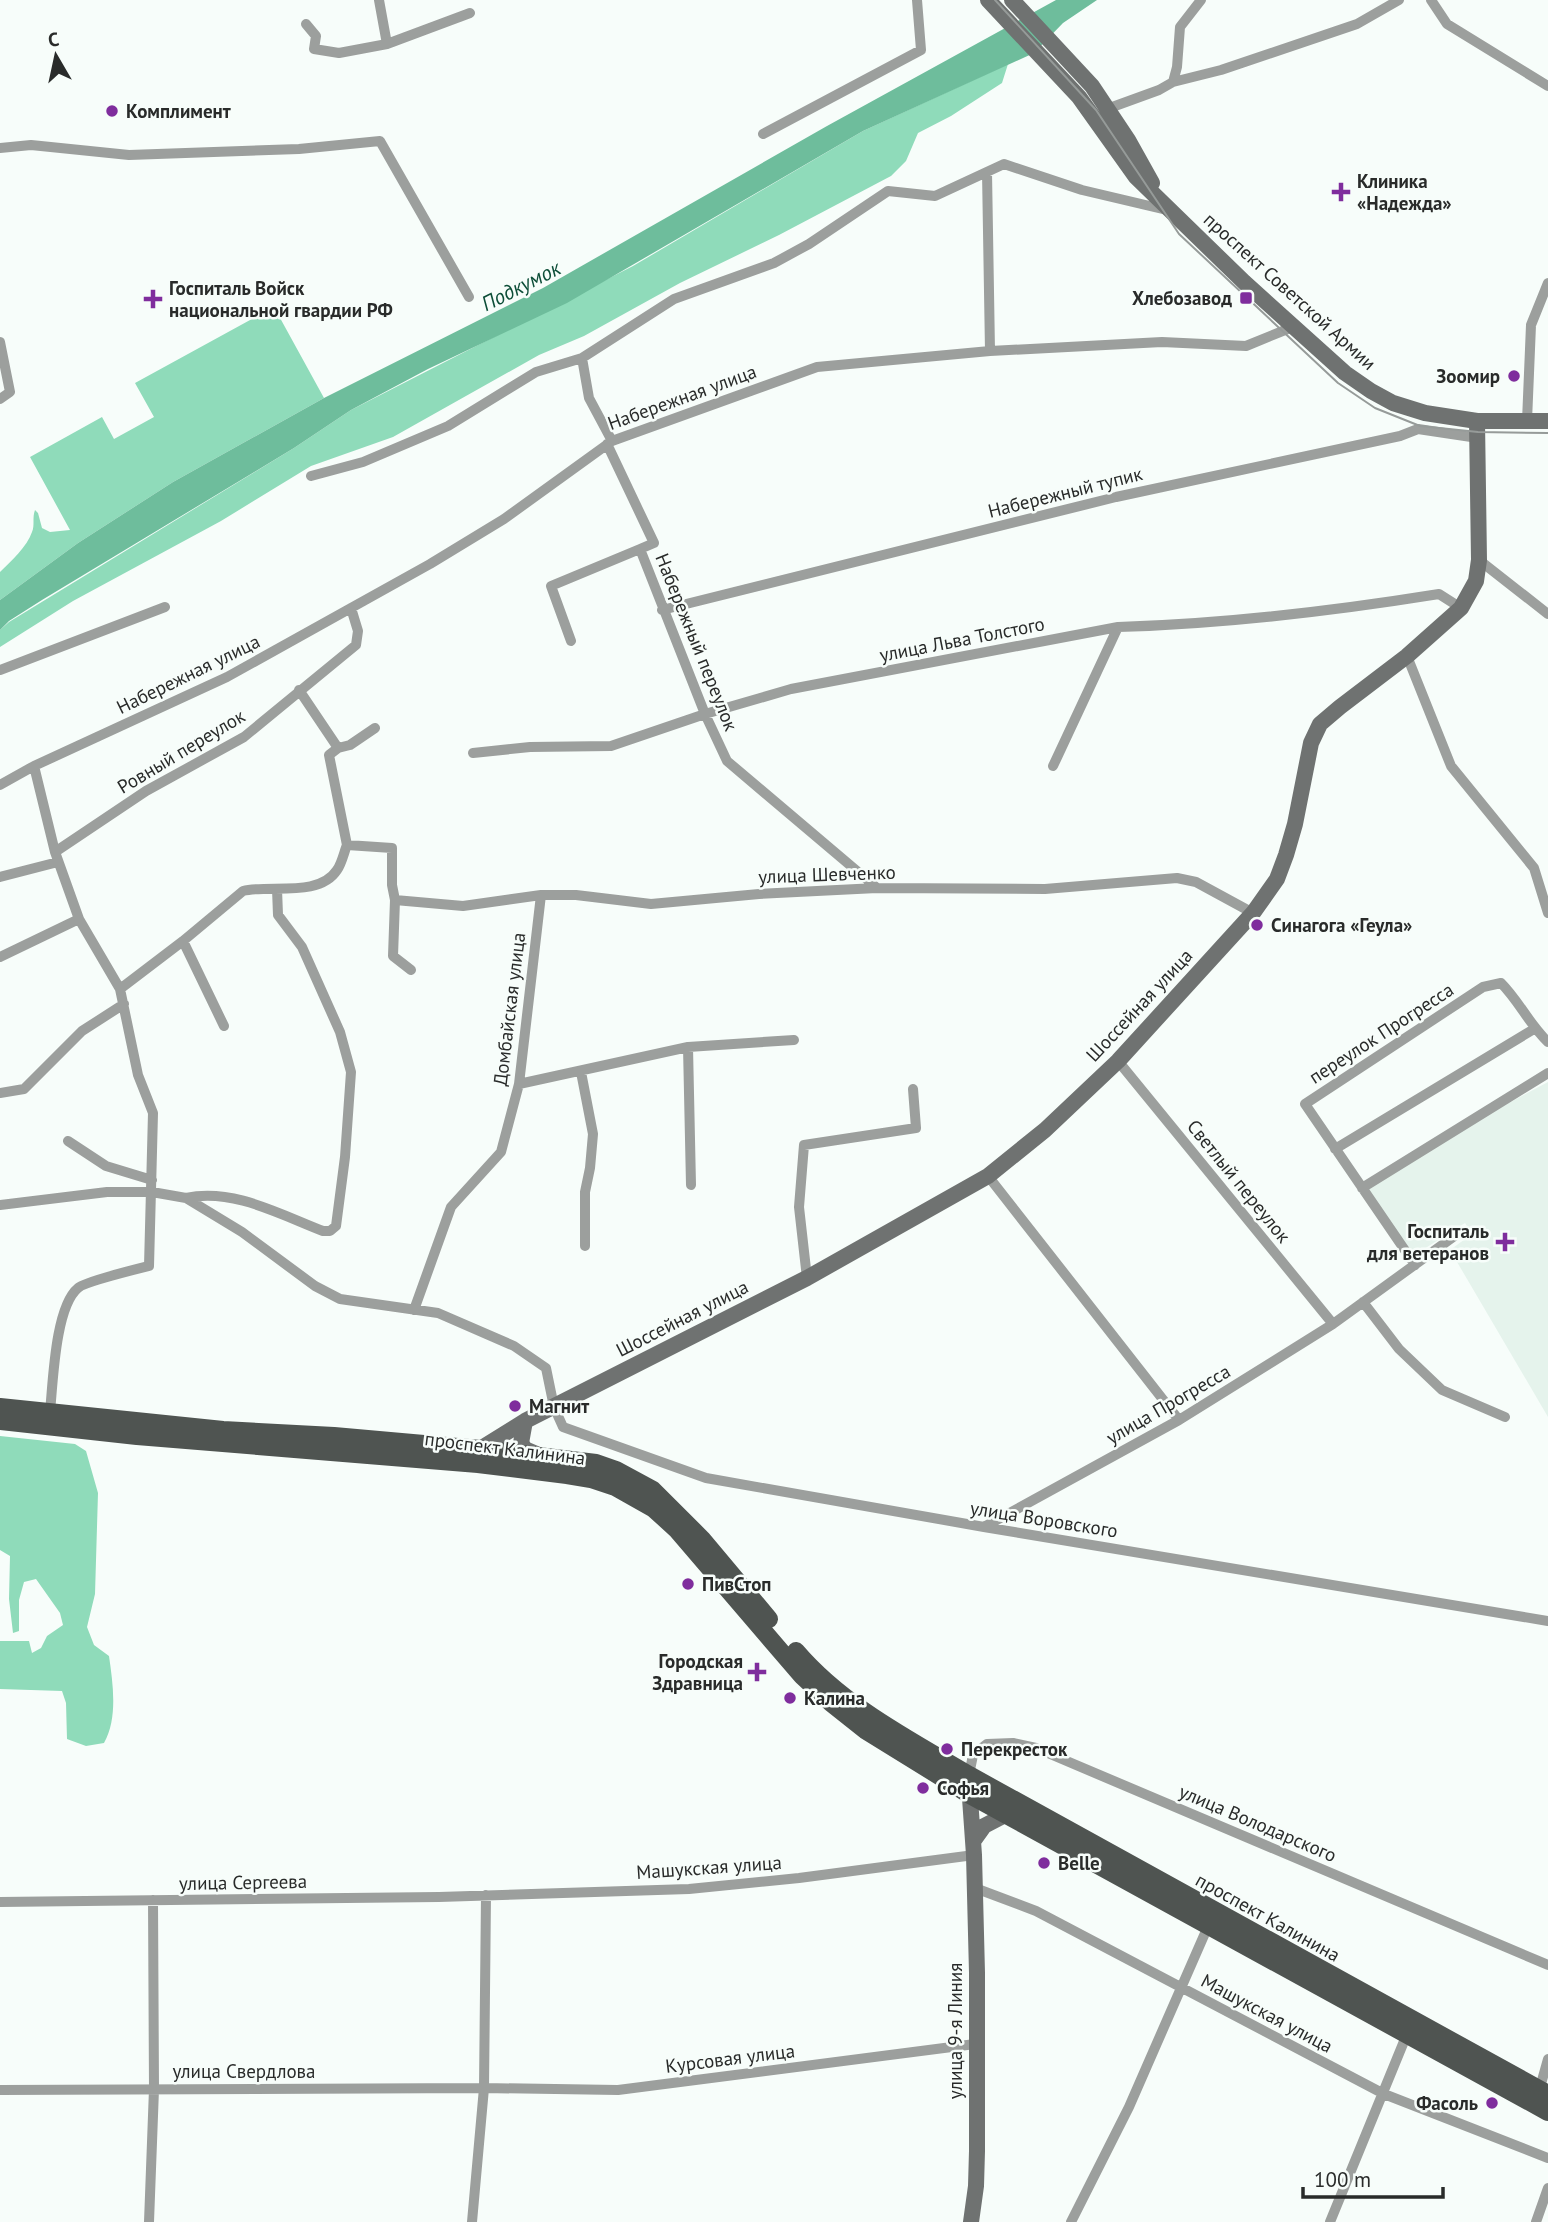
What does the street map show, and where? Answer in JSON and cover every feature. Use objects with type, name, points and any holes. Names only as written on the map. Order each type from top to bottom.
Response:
[{"type":"main road","name":"проспект Советской Армии","points":[[988,0],[1085,91]]},
{"type":"main road","name":"проспект Советской Армии","points":[[1012,0],[1100,112],[1136,177],[1345,373],[1393,403],[1477,430],[1527,421],[1548,421]]},
{"type":"main road","name":"Шоссейная улица","points":[[479,1456],[526,1421],[807,1278],[988,1176],[1045,1129],[1118,1061],[1253,913],[1277,879],[1295,824],[1311,743],[1321,724],[1408,656],[1461,608],[1476,581],[1479,560],[1477,430]]},
{"type":"main road","name":"проспект Калинина","points":[[0,1407],[223,1430],[334,1436],[479,1456],[615,1486],[654,1509],[676,1529],[802,1676],[865,1730],[970,1795],[1407,2034],[1542,2100]]},
{"type":"main road","name":"проспект Калинина","points":[[0,1421],[137,1436],[479,1456],[539,1455],[616,1470],[653,1490],[702,1539],[808,1664],[878,1721],[1542,2100]]},
{"type":"main road","name":"проспект Калинина","points":[[526,1421],[521,1443],[525,1449],[539,1455]]},
{"type":"main road","points":[[969,1775],[970,1795]]},
{"type":"main road","name":"улица 9-я Линия","points":[[970,1795],[975,1888],[977,2151],[971,2222]]},
{"type":"main road","points":[[974,1847],[984,1826],[1007,1814]]},
{"type":"street","points":[[379,0],[387,44]]},
{"type":"street","points":[[763,134],[921,50],[917,0]]},
{"type":"street","points":[[1173,82],[1180,27],[1201,0]]},
{"type":"street","points":[[1100,112],[1173,82],[1221,70],[1357,24],[1399,0]]},
{"type":"street","points":[[1431,0],[1447,24],[1548,86]]},
{"type":"street","points":[[306,24],[316,36],[314,49],[340,53],[387,44],[470,13]]},
{"type":"street","points":[[0,148],[31,145],[129,155],[299,149],[380,141],[469,297]]},
{"type":"street","points":[[311,476],[363,462],[448,426],[536,372],[582,358],[674,299],[774,263],[809,244],[888,191],[935,195],[1003,164],[1082,190],[1171,212]]},
{"type":"street","points":[[987,172],[990,351]]},
{"type":"street","points":[[1527,421],[1531,325],[1548,283]]},
{"type":"street","name":"Набережная улица","points":[[0,785],[34,766],[227,677],[430,564],[504,519],[609,442],[817,366],[990,351],[1162,342],[1246,346],[1294,326]]},
{"type":"street","points":[[0,342],[6,385],[0,399]]},
{"type":"street","name":"Набережный переулок","points":[[572,641],[551,586],[654,543],[589,398],[582,358]]},
{"type":"street","name":"Набережный тупик","points":[[662,610],[1116,497],[1400,436],[1418,429],[1477,430]]},
{"type":"street","name":"Набережный переулок","points":[[640,549],[662,610],[727,761],[877,888]]},
{"type":"street","points":[[1479,560],[1548,614]]},
{"type":"street","name":"улица Льва Толстого","points":[[473,753],[530,747],[611,746],[790,689],[1118,627],[1341,610],[1439,594],[1461,608]]},
{"type":"street","points":[[0,670],[165,607]]},
{"type":"street","name":"Ровный переулок","points":[[0,877],[57,857],[146,791],[244,737],[356,645],[358,631],[351,608]]},
{"type":"street","points":[[1053,766],[1118,627]]},
{"type":"street","points":[[1408,656],[1451,766],[1534,868],[1548,913]]},
{"type":"street","points":[[299,690],[338,748]]},
{"type":"street","points":[[120,989],[243,891],[255,888],[293,890],[323,882],[337,872],[347,845],[329,755],[375,728]]},
{"type":"street","points":[[34,766],[57,857],[79,919],[120,989],[138,1074],[153,1113],[149,1266],[78,1287],[66,1304],[57,1340],[50,1412]]},
{"type":"street","points":[[347,845],[391,848],[391,885],[395,900],[393,956],[411,970]]},
{"type":"street","name":"улица Шевченко","points":[[395,900],[463,906],[541,895],[576,895],[651,904],[759,894],[877,888],[1045,889],[1177,878],[1196,882],[1253,913]]},
{"type":"street","points":[[186,1198],[202,1194],[230,1196],[330,1231],[336,1226],[351,1072],[340,1032],[302,947],[278,915],[277,889]]},
{"type":"street","name":"Домбайская улица","points":[[414,1310],[451,1207],[500,1152],[519,1084],[541,895]]},
{"type":"street","points":[[0,957],[79,919]]},
{"type":"street","points":[[183,941],[224,1026]]},
{"type":"street","name":"переулок Прогресса","points":[[1415,1265],[1305,1104],[1483,988],[1501,982],[1515,997],[1534,1029]]},
{"type":"street","points":[[0,1093],[24,1089],[82,1031],[124,1004]]},
{"type":"street","points":[[1335,1149],[1534,1029],[1548,1042]]},
{"type":"street","points":[[519,1084],[688,1047],[794,1040]]},
{"type":"street","points":[[688,1047],[691,1185]]},
{"type":"street","name":"Светлый переулок","points":[[1118,1061],[1333,1324]]},
{"type":"street","points":[[581,1072],[593,1134],[585,1192],[585,1245]]},
{"type":"street","points":[[1362,1188],[1548,1073]]},
{"type":"street","points":[[807,1278],[799,1206],[804,1145],[916,1128],[913,1089]]},
{"type":"street","points":[[68,1141],[106,1166],[186,1198],[242,1232],[314,1286],[340,1299],[438,1313],[514,1346],[546,1367],[554,1407]]},
{"type":"street","points":[[988,1176],[1179,1420]]},
{"type":"street","points":[[0,1205],[152,1186]]},
{"type":"street","name":"улица Прогресса","points":[[984,1527],[1179,1420],[1333,1324],[1460,1233]]},
{"type":"street","points":[[1363,1302],[1399,1349],[1442,1390],[1505,1417]]},
{"type":"street","name":"улица Воровского","points":[[554,1407],[563,1427],[706,1478],[1548,1621]]},
{"type":"street","name":"улица Володарского","points":[[969,1775],[973,1755],[987,1744],[1013,1742],[1036,1748],[1548,1965]]},
{"type":"street","name":"Машукская улица","points":[[486,1895],[689,1889],[808,1877],[974,1847]]},
{"type":"street","name":"Машукская улица","points":[[975,1888],[1036,1911],[1384,2094],[1548,2158]]},
{"type":"street","points":[[472,2222],[486,2088],[486,1895]]},
{"type":"street","name":"улица Сергеева","points":[[0,1902],[486,1895]]},
{"type":"street","points":[[149,2222],[154,2089],[153,1900]]},
{"type":"street","points":[[1071,2222],[1129,2107],[1209,1924]]},
{"type":"street","points":[[1330,2222],[1407,2034]]},
{"type":"street","name":"Курсовая улица","points":[[486,2088],[618,2090],[975,2044]]},
{"type":"street","points":[[1542,2100],[1547,2066]]},
{"type":"street","name":"улица Свердлова","points":[[0,2090],[486,2088]]},
{"type":"street","points":[[1536,2222],[1548,2188]]},
{"type":"shaded area","name":"Подкумок","points":[[1056,0],[1097,0],[1063,23],[1034,53],[863,131],[567,303],[428,369],[351,410],[294,448],[42,600],[0,630],[0,600],[78,543],[173,482],[324,398],[543,288],[827,126]]},
{"type":"shaded area","points":[[1008,64],[1002,83],[951,116],[918,133],[906,161],[891,176],[680,283],[584,336],[539,355],[393,437],[311,466],[221,521],[73,601],[0,647],[0,630],[9,622],[294,448],[351,410],[633,266],[863,131]]},
{"type":"shaded area","points":[[274,307],[324,398],[173,482],[78,543],[0,600],[0,572],[30,538],[35,510],[42,528],[50,532],[70,530],[30,457],[102,417],[114,439],[154,417],[135,383]]},
{"type":"shaded area","name":"Госпиталь для ветеранов","points":[[1548,1082],[1548,1417],[1450,1250],[1472,1234],[1465,1223],[1413,1256],[1365,1187],[1488,1114]]},
{"type":"shaded area","points":[[0,1436],[75,1444],[86,1451],[98,1493],[95,1594],[87,1627],[94,1645],[109,1656],[113,1689],[113,1712],[104,1743],[86,1746],[67,1739],[66,1703],[62,1691],[0,1689],[0,1641],[29,1641],[32,1653],[41,1648],[47,1636],[63,1625],[60,1613],[36,1579],[24,1582],[19,1600],[19,1631],[13,1633],[9,1599],[10,1556],[0,1550]]},
{"type":"tram line","points":[[995,0],[1096,110],[1179,234],[1338,383],[1375,408],[1420,426],[1478,432],[1548,433]]},
{"type":"place","name":"Комплимент","points":[[112,111]]},
{"type":"place","name":"Клиника «Надежда»","points":[[1341,192]]},
{"type":"place","name":"Хлебозавод","points":[[1246,298]]},
{"type":"place","name":"Госпиталь Войск национальной гвардии РФ","points":[[153,299]]},
{"type":"place","name":"Зоомир","points":[[1514,376]]},
{"type":"place","name":"Синагога «Геула»","points":[[1257,925]]},
{"type":"place","name":"Госпиталь для ветеранов","points":[[1505,1242]]},
{"type":"place","name":"Магнит","points":[[515,1406]]},
{"type":"place","name":"ПивСтоп","points":[[688,1584]]},
{"type":"place","name":"Городская Здравница","points":[[757,1672]]},
{"type":"place","name":"Калина","points":[[790,1698]]},
{"type":"place","name":"Перекресток","points":[[947,1749]]},
{"type":"place","name":"Софья","points":[[923,1788]]},
{"type":"place","name":"Belle","points":[[1044,1863]]},
{"type":"place","name":"Фасоль","points":[[1492,2103]]}]
